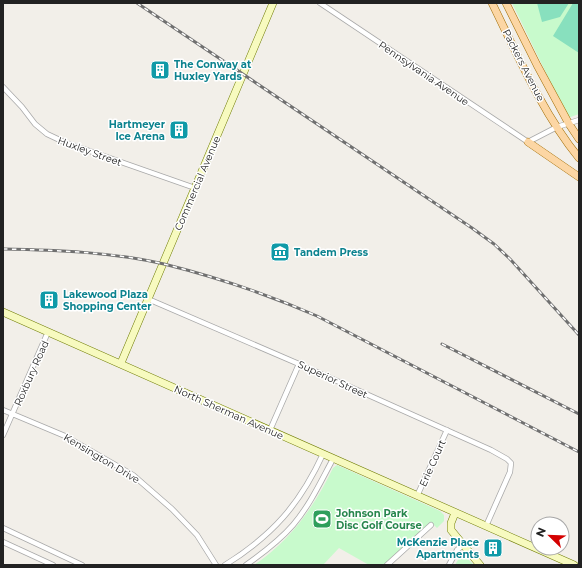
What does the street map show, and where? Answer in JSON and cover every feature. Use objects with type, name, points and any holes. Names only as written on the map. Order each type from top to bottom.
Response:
[{"type":"main road","name":"Packers Avenue","points":[[492,3],[557,127]]},
{"type":"main road","name":"Packers Avenue","points":[[506,3],[536,65],[569,124]]},
{"type":"main road","points":[[569,124],[579,139]]},
{"type":"main road","points":[[557,127],[579,158]]},
{"type":"main road","points":[[528,142],[579,177]]},
{"type":"street","name":"Commercial Avenue","points":[[121,363],[273,3]]},
{"type":"street","name":"Pennsylvania Avenue","points":[[320,3],[528,142]]},
{"type":"street","name":"Huxley Street","points":[[3,87],[22,107],[35,124],[46,134],[195,188]]},
{"type":"street","points":[[528,142],[557,127],[579,120]]},
{"type":"street","name":"Superior Street","points":[[148,298],[447,430],[507,459],[511,463],[511,467],[486,526]]},
{"type":"street","name":"North Sherman Avenue","points":[[3,312],[574,565]]},
{"type":"street","name":"Roxbury Road","points":[[3,435],[48,332]]},
{"type":"street","points":[[270,430],[299,364]]},
{"type":"street","name":"Kensington Drive","points":[[3,410],[65,436],[133,475],[172,509],[197,535],[216,565]]},
{"type":"street","name":"Erie Court","points":[[417,496],[447,430]]},
{"type":"street","points":[[226,565],[260,540],[278,523],[296,502],[314,473],[323,454]]},
{"type":"street","points":[[246,565],[262,554],[293,525],[312,499],[333,458]]},
{"type":"street","points":[[314,473],[323,477]]},
{"type":"street","points":[[455,513],[451,523],[451,530],[480,565]]},
{"type":"street","points":[[387,565],[431,525]]},
{"type":"street","points":[[3,528],[82,565]]},
{"type":"street","points":[[3,542],[53,565]]},
{"type":"street","points":[[449,565],[457,550],[463,545]]},
{"type":"green space","points":[[512,3],[579,3],[579,114],[568,118]]},
{"type":"green space","points":[[537,3],[569,3],[560,17],[542,22]]},
{"type":"green space","points":[[573,3],[579,3],[579,53],[553,36]]},
{"type":"green space","points":[[337,465],[440,511],[444,515],[444,521],[437,528],[432,523],[383,565],[369,565],[339,548],[323,565],[254,565],[279,545],[300,522],[318,496],[333,468]]},
{"type":"green space","points":[[463,555],[474,565],[455,565],[459,558]]},
{"type":"railway","points":[[137,3],[494,244],[510,259],[579,335]]},
{"type":"railway","points":[[3,249],[84,252],[144,260],[203,275],[260,293],[317,316],[579,452]]},
{"type":"railway","points":[[442,344],[579,414]]},
{"type":"place","name":"The Conway at Huxley Yards","points":[[160,70]]},
{"type":"place","name":"Hartmeyer Ice Arena","points":[[179,130]]},
{"type":"place","name":"Tandem Press","points":[[280,252]]},
{"type":"place","name":"Lakewood Plaza Shopping Center","points":[[49,300]]},
{"type":"place","name":"Johnson Park Disc Golf Course","points":[[322,519]]},
{"type":"place","name":"McKenzie Place Apartments","points":[[493,548]]}]
